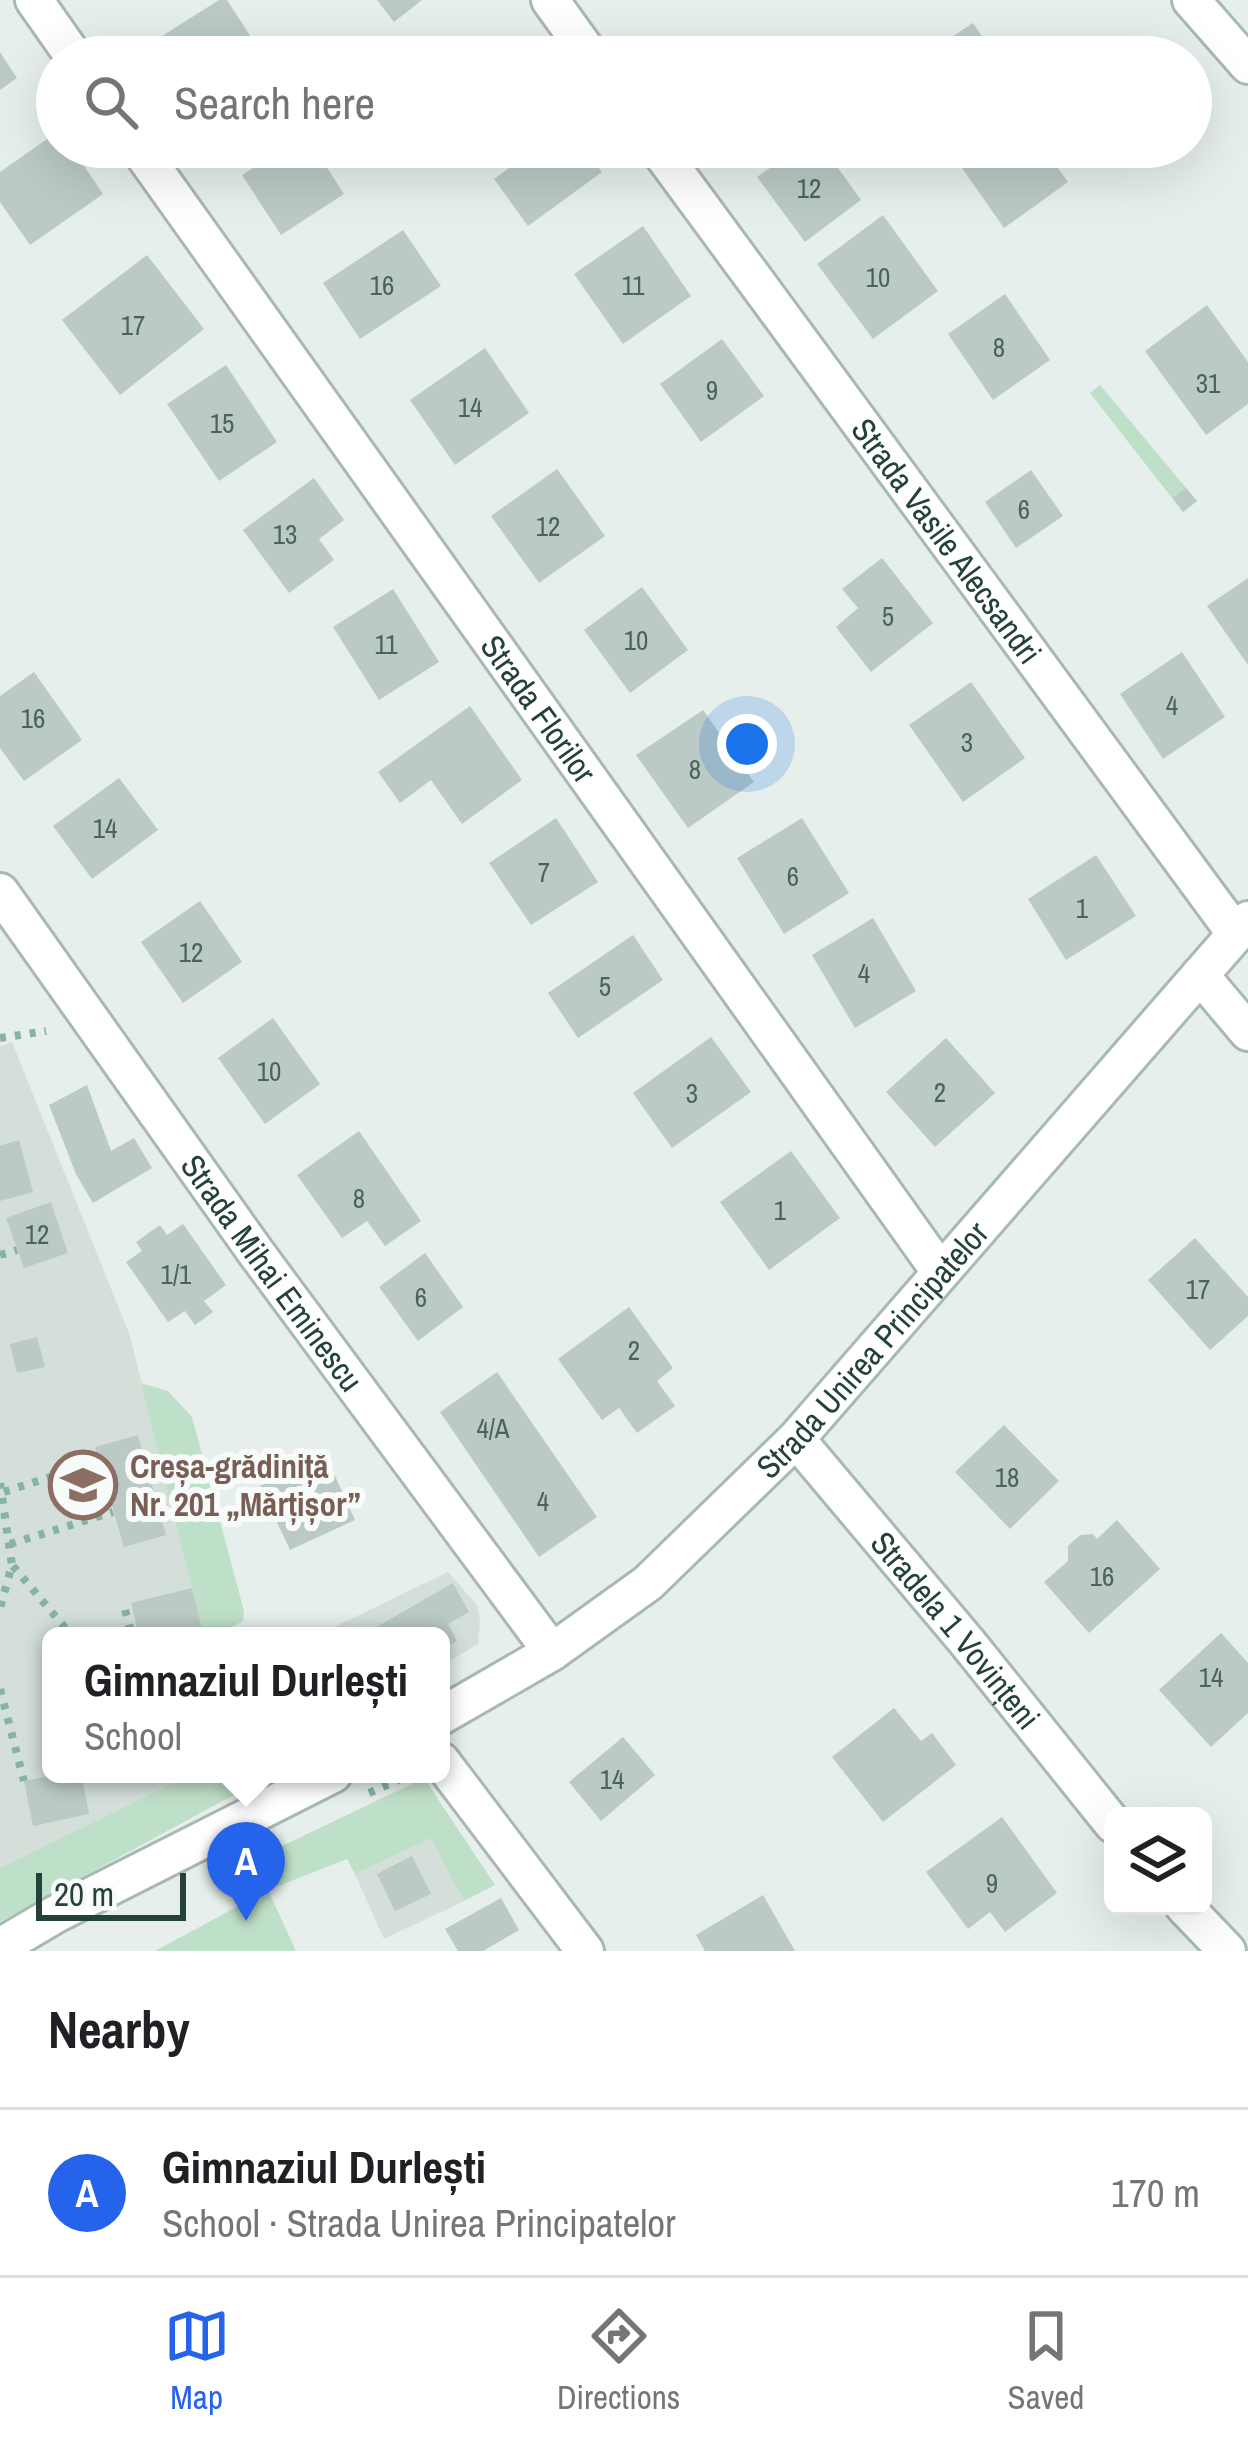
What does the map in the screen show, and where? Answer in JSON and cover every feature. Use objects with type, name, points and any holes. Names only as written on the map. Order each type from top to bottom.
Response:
[{"type":"street","points":[[34,0],[59,36]]},
{"type":"street","points":[[550,0],[576,36]]},
{"type":"street","points":[[1191,0],[1248,65]]},
{"type":"street","name":"Strada Florilor","points":[[153,168],[939,1270]]},
{"type":"street","name":"Strada Vasile Alecsandri","points":[[673,168],[1242,927]]},
{"type":"street","name":"Strada Mihai Eminescu","points":[[0,892],[257,1254],[552,1652]]},
{"type":"street","name":"Strada Unirea Principatelor","points":[[450,1711],[552,1652],[648,1583],[796,1439],[1242,927]]},
{"type":"street","points":[[1200,975],[1248,1032]]},
{"type":"street","name":"Stradela 1 Vovințeni","points":[[796,1439],[1104,1813]]},
{"type":"street","points":[[450,1773],[585,1951]]},
{"type":"street","points":[[0,1947],[316,1783]]},
{"type":"street","points":[[1193,1915],[1227,1951]]},
{"type":"path","points":[[0,1255],[17,1250]]},
{"type":"path","points":[[0,1608],[12,1565],[2,1487],[99,1461]]},
{"type":"path","points":[[10,1544],[113,1512]]},
{"type":"path","points":[[12,1565],[64,1627]]},
{"type":"path","points":[[125,1610],[130,1627]]},
{"type":"path","points":[[0,1689],[24,1781]]},
{"type":"shaded area","name":"Creșa-grădiniță Nr. 201 „Mărțișor”","points":[[12,1042],[130,1336],[202,1627],[42,1627],[42,1783],[173,1783],[0,1868],[0,1046]]},
{"type":"shaded area","points":[[448,1572],[477,1605],[480,1620],[478,1644],[450,1661],[450,1627],[335,1627]]},
{"type":"shaded area","points":[[432,1837],[464,1901],[384,1939],[355,1874]]},
{"type":"green space","points":[[1100,385],[1197,501],[1183,512],[1090,393]]},
{"type":"green space","points":[[141,1383],[168,1391],[192,1417],[244,1611],[243,1621],[231,1627],[202,1627]]},
{"type":"green space","points":[[173,1783],[249,1783],[0,1922],[0,1868]]},
{"type":"green space","points":[[414,1783],[427,1783],[495,1885],[464,1901],[431,1838],[355,1874],[347,1859],[268,1890],[296,1951],[155,1951],[266,1891],[251,1861]]},
{"type":"building","points":[[219,0],[227,0],[250,36],[162,36]]},
{"type":"building","points":[[377,0],[422,0],[394,22]]},
{"type":"building","points":[[973,23],[982,36],[954,36]]},
{"type":"building","points":[[0,52],[17,78],[0,90]]},
{"type":"building","points":[[36,147],[36,168],[85,168],[103,194],[30,245],[0,202],[0,172]]},
{"type":"building","points":[[253,168],[327,168],[344,194],[281,235],[242,175]]},
{"type":"building","points":[[509,168],[599,168],[602,172],[528,226],[494,179]]},
{"type":"building","points":[[770,168],[838,168],[861,200],[805,242],[757,177]]},
{"type":"building","points":[[962,168],[1058,168],[1068,182],[1004,228]]},
{"type":"building","points":[[883,215],[938,291],[873,339],[817,264]]},
{"type":"building","points":[[643,226],[691,296],[623,344],[574,274]]},
{"type":"building","points":[[403,230],[441,286],[360,339],[323,283]]},
{"type":"building","points":[[147,255],[204,329],[120,395],[62,320]]},
{"type":"building","points":[[1005,294],[1050,360],[993,400],[948,334]]},
{"type":"building","points":[[1207,305],[1248,362],[1248,404],[1206,435],[1145,351]]},
{"type":"building","points":[[722,339],[764,396],[701,442],[660,384]]},
{"type":"building","points":[[485,348],[529,413],[455,465],[410,400]]},
{"type":"building","points":[[226,365],[277,442],[219,481],[167,404]]},
{"type":"building","points":[[557,469],[605,536],[539,583],[491,516]]},
{"type":"building","points":[[1031,470],[1063,516],[1016,548],[985,502]]},
{"type":"building","points":[[314,478],[344,520],[319,539],[334,560],[289,593],[243,530]]},
{"type":"building","points":[[1186,488],[1197,501],[1183,512],[1173,498]]},
{"type":"building","points":[[882,558],[933,623],[871,672],[836,627],[858,608],[842,589]]},
{"type":"building","points":[[1248,578],[1248,665],[1207,606]]},
{"type":"building","points":[[642,587],[688,650],[630,693],[584,630]]},
{"type":"building","points":[[393,589],[439,662],[379,700],[333,627]]},
{"type":"building","points":[[1182,652],[1225,717],[1163,759],[1120,694]]},
{"type":"building","points":[[34,672],[82,740],[24,781],[0,748],[0,696]]},
{"type":"building","points":[[971,682],[1025,758],[963,802],[909,725]]},
{"type":"building","points":[[470,706],[522,780],[462,824],[431,780],[400,803],[378,772]]},
{"type":"building","points":[[703,710],[754,782],[688,828],[636,755]]},
{"type":"building","points":[[119,778],[158,830],[92,879],[53,826]]},
{"type":"building","points":[[556,818],[598,882],[531,925],[489,863]]},
{"type":"building","points":[[802,818],[849,893],[784,934],[737,858]]},
{"type":"building","points":[[1096,855],[1136,916],[1066,960],[1028,899]]},
{"type":"building","points":[[200,901],[242,962],[183,1003],[141,942]]},
{"type":"building","points":[[873,918],[916,991],[855,1028],[812,955]]},
{"type":"building","points":[[633,935],[663,980],[578,1038],[548,993]]},
{"type":"building","points":[[273,1018],[320,1084],[265,1124],[218,1058]]},
{"type":"building","points":[[711,1037],[751,1092],[672,1148],[633,1093]]},
{"type":"building","points":[[946,1038],[995,1093],[935,1147],[886,1092]]},
{"type":"building","points":[[87,1085],[111,1151],[134,1138],[152,1168],[93,1203],[76,1174],[49,1105]]},
{"type":"building","points":[[359,1131],[421,1221],[385,1246],[367,1221],[342,1238],[297,1175]]},
{"type":"building","points":[[19,1140],[33,1192],[0,1201],[0,1146]]},
{"type":"building","points":[[791,1151],[840,1218],[769,1270],[720,1202]]},
{"type":"building","points":[[51,1202],[68,1253],[24,1268],[6,1218]]},
{"type":"building","points":[[183,1224],[226,1285],[204,1301],[213,1312],[195,1325],[185,1311],[168,1322],[126,1262],[142,1251],[136,1242],[160,1225],[167,1235]]},
{"type":"building","points":[[1195,1238],[1248,1297],[1248,1316],[1210,1350],[1148,1280]]},
{"type":"building","points":[[425,1253],[463,1307],[418,1341],[379,1287]]},
{"type":"building","points":[[629,1307],[673,1368],[657,1381],[675,1406],[637,1433],[619,1408],[602,1420],[558,1359]]},
{"type":"building","points":[[37,1337],[45,1367],[17,1373],[10,1344]]},
{"type":"building","points":[[497,1372],[597,1517],[539,1557],[440,1412]]},
{"type":"building","points":[[1004,1425],[1059,1481],[1010,1529],[955,1472]]},
{"type":"building","points":[[138,1435],[166,1535],[124,1547],[95,1447]]},
{"type":"building","points":[[326,1456],[355,1520],[290,1550],[260,1486]]},
{"type":"building","points":[[1117,1520],[1160,1569],[1089,1633],[1044,1582],[1068,1561],[1068,1546],[1080,1535],[1093,1534],[1097,1539]]},
{"type":"building","points":[[453,1583],[469,1612],[450,1627],[377,1627]]},
{"type":"building","points":[[192,1588],[202,1627],[137,1627],[131,1603]]},
{"type":"building","points":[[1221,1633],[1248,1663],[1248,1713],[1211,1747],[1159,1690]]},
{"type":"building","points":[[894,1708],[921,1741],[932,1733],[956,1765],[883,1822],[832,1757]]},
{"type":"building","points":[[623,1737],[655,1775],[601,1821],[569,1782]]},
{"type":"building","points":[[42,1777],[42,1783],[83,1783],[89,1814],[33,1826],[24,1781]]},
{"type":"building","points":[[1002,1817],[1057,1893],[1005,1932],[990,1912],[968,1929],[926,1872]]},
{"type":"building","points":[[412,1856],[431,1894],[395,1911],[377,1874]]},
{"type":"building","points":[[763,1895],[795,1951],[705,1951],[696,1935]]},
{"type":"building","points":[[501,1898],[519,1930],[483,1951],[458,1951],[445,1929]]},
{"type":"place","name":"Creșa-grădiniță Nr. 201 „Mărțișor”","points":[[83,1485]]},
{"type":"place","name":"Gimnaziul Durlești","points":[[246,1921]]}]
